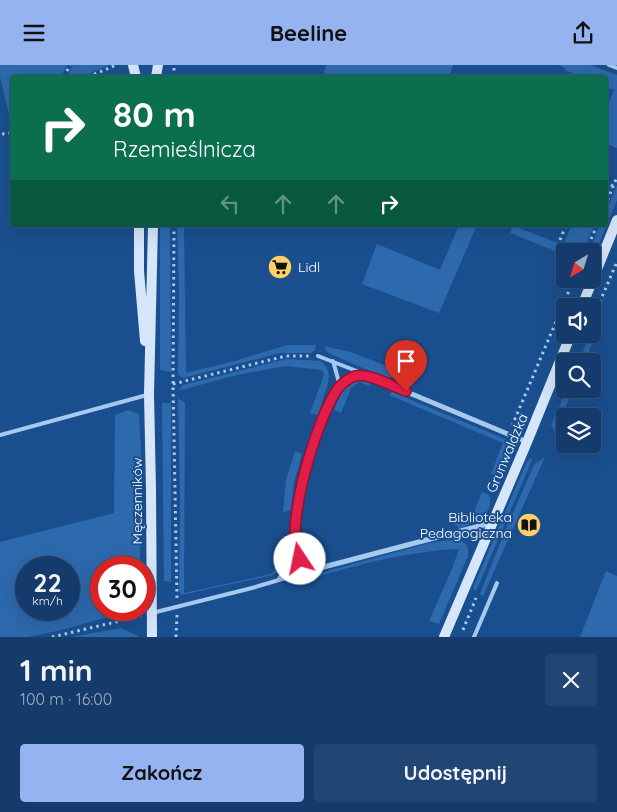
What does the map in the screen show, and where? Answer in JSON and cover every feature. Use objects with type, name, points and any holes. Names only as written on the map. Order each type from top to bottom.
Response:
[{"type":"main road","points":[[585,298],[617,220]]},
{"type":"main road","name":"Męczenników","points":[[139,227],[139,271],[149,394]]},
{"type":"main road","name":"Męczenników","points":[[152,556],[149,394],[154,227]]},
{"type":"main road","name":"Grunwaldzka","points":[[444,637],[567,343]]},
{"type":"main road","name":"Męczenników","points":[[152,621],[152,637]]},
{"type":"street","points":[[492,523],[316,569],[300,559],[297,554],[295,541],[302,481],[324,418],[340,386],[355,376],[371,377],[527,442]]},
{"type":"lane","points":[[609,65],[617,68]]},
{"type":"lane","points":[[318,356],[371,377]]},
{"type":"lane","points":[[333,361],[340,386]]},
{"type":"lane","points":[[0,435],[149,394]]},
{"type":"lane","points":[[279,579],[289,560],[295,541]]},
{"type":"lane","points":[[155,612],[316,569]]},
{"type":"lane","points":[[474,637],[497,583]]},
{"type":"path","points":[[93,75],[116,65]]},
{"type":"path","points":[[2,134],[10,133]]},
{"type":"path","points":[[608,198],[617,177]]},
{"type":"path","points":[[608,184],[613,186]]},
{"type":"path","points":[[174,227],[173,384],[176,637]]},
{"type":"path","points":[[560,240],[565,227]]},
{"type":"path","points":[[589,243],[596,227]]},
{"type":"path","points":[[601,299],[617,262]]},
{"type":"path","points":[[509,434],[570,288]]},
{"type":"path","points":[[173,384],[286,356],[318,356]]},
{"type":"path","points":[[52,637],[119,621]]},
{"type":"shaded area","points":[[0,65],[67,65],[62,75],[10,75],[10,119],[0,77]]},
{"type":"shaded area","points":[[73,65],[109,65],[86,75],[68,75]]},
{"type":"shaded area","points":[[326,65],[453,65],[450,75],[330,75],[324,73]]},
{"type":"shaded area","points":[[559,65],[590,65],[617,75],[617,148],[608,144],[608,105],[614,90],[608,88],[608,75],[577,75],[564,70],[565,68]]},
{"type":"shaded area","points":[[617,185],[617,200],[608,222],[608,207]]},
{"type":"shaded area","points":[[160,227],[170,227],[171,372],[160,370]]},
{"type":"shaded area","points":[[177,227],[184,227],[186,373],[235,361],[287,345],[316,345],[315,350],[311,353],[280,353],[183,378],[178,374],[179,293]]},
{"type":"shaded area","points":[[458,227],[476,227],[439,313],[362,284],[377,244],[440,270]]},
{"type":"shaded area","points":[[513,227],[558,243],[556,243],[556,251],[510,233]]},
{"type":"shaded area","points":[[571,227],[593,227],[586,243],[564,243]]},
{"type":"shaded area","points":[[599,227],[606,227],[599,243],[592,243]]},
{"type":"shaded area","points":[[586,343],[592,343],[588,353],[582,353]]},
{"type":"shaded area","points":[[324,346],[351,352],[399,371],[389,379],[328,353]]},
{"type":"shaded area","points":[[286,359],[321,361],[325,365],[329,377],[318,415],[310,413],[324,375],[322,370],[286,366],[237,375],[179,390],[183,385]]},
{"type":"shaded area","points":[[357,379],[371,384],[369,386],[359,382],[351,388],[341,413],[334,410],[345,387]]},
{"type":"shaded area","points":[[392,392],[505,439],[513,452],[502,479],[491,474],[503,443],[389,395]]},
{"type":"shaded area","points":[[178,398],[185,403],[184,593],[271,574],[274,570],[279,571],[273,575],[181,595],[179,590]]},
{"type":"shaded area","points":[[563,398],[569,398],[565,408],[559,408]]},
{"type":"shaded area","points":[[162,403],[171,403],[171,582],[164,581]]},
{"type":"shaded area","points":[[128,410],[139,414],[141,453],[140,556],[90,556],[90,621],[94,621],[28,637],[0,637],[0,542],[114,513],[115,415]]},
{"type":"shaded area","points":[[556,414],[555,432],[551,425]]},
{"type":"shaded area","points":[[295,451],[302,454],[294,482],[291,509],[283,512],[286,480]]},
{"type":"shaded area","points":[[545,457],[483,596],[480,594],[534,465]]},
{"type":"shaded area","points":[[531,458],[476,591],[473,588],[521,475]]},
{"type":"shaded area","points":[[482,492],[489,495],[490,502],[482,517],[460,528],[453,524],[471,519]]},
{"type":"shaded area","points":[[457,539],[467,545],[468,556],[439,624],[429,621],[459,549],[398,556],[303,581],[302,578],[429,543]]},
{"type":"shaded area","points":[[606,571],[617,576],[617,637],[580,637]]},
{"type":"shaded area","points":[[121,628],[140,637],[72,637]]},
{"type":"place","name":"Lidl","points":[[280,267]]},
{"type":"place","name":"Biblioteka Pedagogiczna","points":[[529,525]]},
{"type":"route","points":[[300,559],[297,554],[295,541],[302,481],[312,449],[333,397],[340,386],[355,376],[371,377],[406,391]]}]
